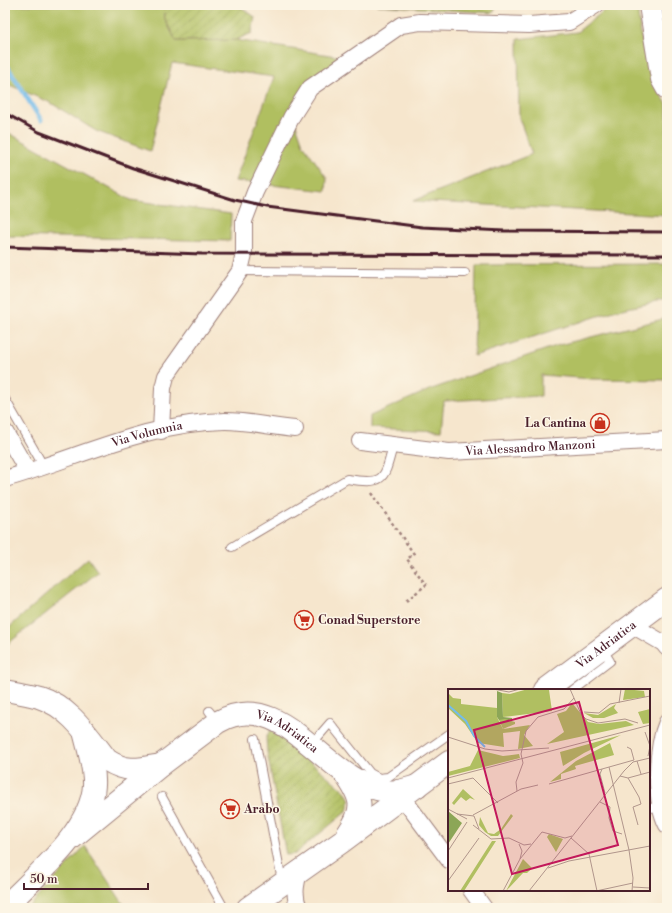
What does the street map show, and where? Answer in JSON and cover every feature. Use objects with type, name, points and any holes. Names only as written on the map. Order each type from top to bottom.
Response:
[{"type":"main road","points":[[650,5],[662,79],[667,88]]},
{"type":"main road","name":"Via Adriatica","points":[[546,689],[667,599]]},
{"type":"main road","name":"Via Adriatica","points":[[5,690],[39,697],[53,703],[70,715],[107,760],[113,764],[134,770],[161,765]]},
{"type":"main road","name":"Via Adriatica","points":[[72,838],[161,765],[213,716],[226,718],[243,713],[265,716],[276,720],[311,745],[345,774],[370,787],[386,791],[409,791]]},
{"type":"main road","points":[[5,907],[72,838],[89,808],[94,784],[84,731]]},
{"type":"main road","name":"Via Adriatica","points":[[248,908],[343,841],[448,763]]},
{"type":"main road","points":[[343,841],[357,821],[360,804],[358,791],[345,774]]},
{"type":"street","points":[[161,431],[163,388],[166,376],[240,271],[244,254],[244,220],[255,192],[292,116],[310,88],[401,25],[420,22],[529,25],[569,22],[596,5]]},
{"type":"street","name":"Via Volumnia","points":[[5,479],[161,431],[186,425],[226,421],[295,430]]},
{"type":"street","points":[[5,432],[28,472]]},
{"type":"street","points":[[360,441],[393,446]]},
{"type":"street","name":"Via Alessandro Manzoni","points":[[393,446],[448,452],[665,443]]},
{"type":"street","points":[[632,625],[663,643],[667,648]]},
{"type":"street","points":[[667,722],[662,734],[659,761],[659,799],[655,808],[667,825]]},
{"type":"street","points":[[409,791],[448,858]]},
{"type":"street","points":[[291,878],[295,889],[296,902],[299,908]]},
{"type":"street","points":[[472,891],[484,908]]},
{"type":"lane","points":[[240,271],[465,273]]},
{"type":"lane","points":[[5,399],[44,467]]},
{"type":"lane","points":[[232,547],[347,480],[362,482],[376,481],[383,478],[393,446]]},
{"type":"lane","points":[[576,689],[610,661],[601,648]]},
{"type":"lane","points":[[311,745],[330,723],[370,774],[379,778],[388,777],[448,735]]},
{"type":"lane","name":"Via Adriatica","points":[[255,739],[291,878]]},
{"type":"lane","points":[[162,797],[224,908]]},
{"type":"path","points":[[362,482],[414,554],[407,559],[426,584],[406,601]]},
{"type":"green space","points":[[5,5],[164,5],[165,19],[176,41],[236,40],[342,57],[291,110],[303,144],[327,178],[326,191],[235,181],[274,77],[172,63],[150,151],[96,131],[51,103],[5,83]]},
{"type":"green space","points":[[164,5],[238,5],[255,17],[252,33],[236,40],[176,41],[165,19]]},
{"type":"green space","points":[[377,5],[497,5],[493,13]]},
{"type":"green space","points":[[611,5],[634,5],[637,8],[644,54],[653,82],[667,104],[667,215],[413,201],[532,154],[519,118],[518,39],[577,32]]},
{"type":"green space","points":[[5,131],[131,200],[231,214],[230,241],[5,236]]},
{"type":"green space","points":[[667,264],[667,300],[617,310],[474,356],[476,265]]},
{"type":"green space","points":[[667,318],[667,380],[592,379],[541,375],[541,396],[444,401],[441,431],[370,428],[370,416],[429,390],[559,345]]},
{"type":"green space","points":[[88,558],[98,572],[5,646],[5,631]]},
{"type":"green space","points":[[270,730],[280,736],[345,791],[350,800],[347,811],[295,854],[286,855],[267,752],[266,738]]},
{"type":"green space","points":[[85,846],[126,908],[28,908]]},
{"type":"waterway","points":[[5,63],[41,120]]},
{"type":"railway","points":[[5,113],[39,132],[133,168],[235,200],[267,207],[422,227],[504,231],[667,232]]},
{"type":"railway","points":[[5,247],[202,254],[667,255]]},
{"type":"place","name":"La Cantina","points":[[600,423]]},
{"type":"place","name":"Conad Superstore","points":[[304,620]]},
{"type":"place","name":"Arabo","points":[[230,809]]}]
